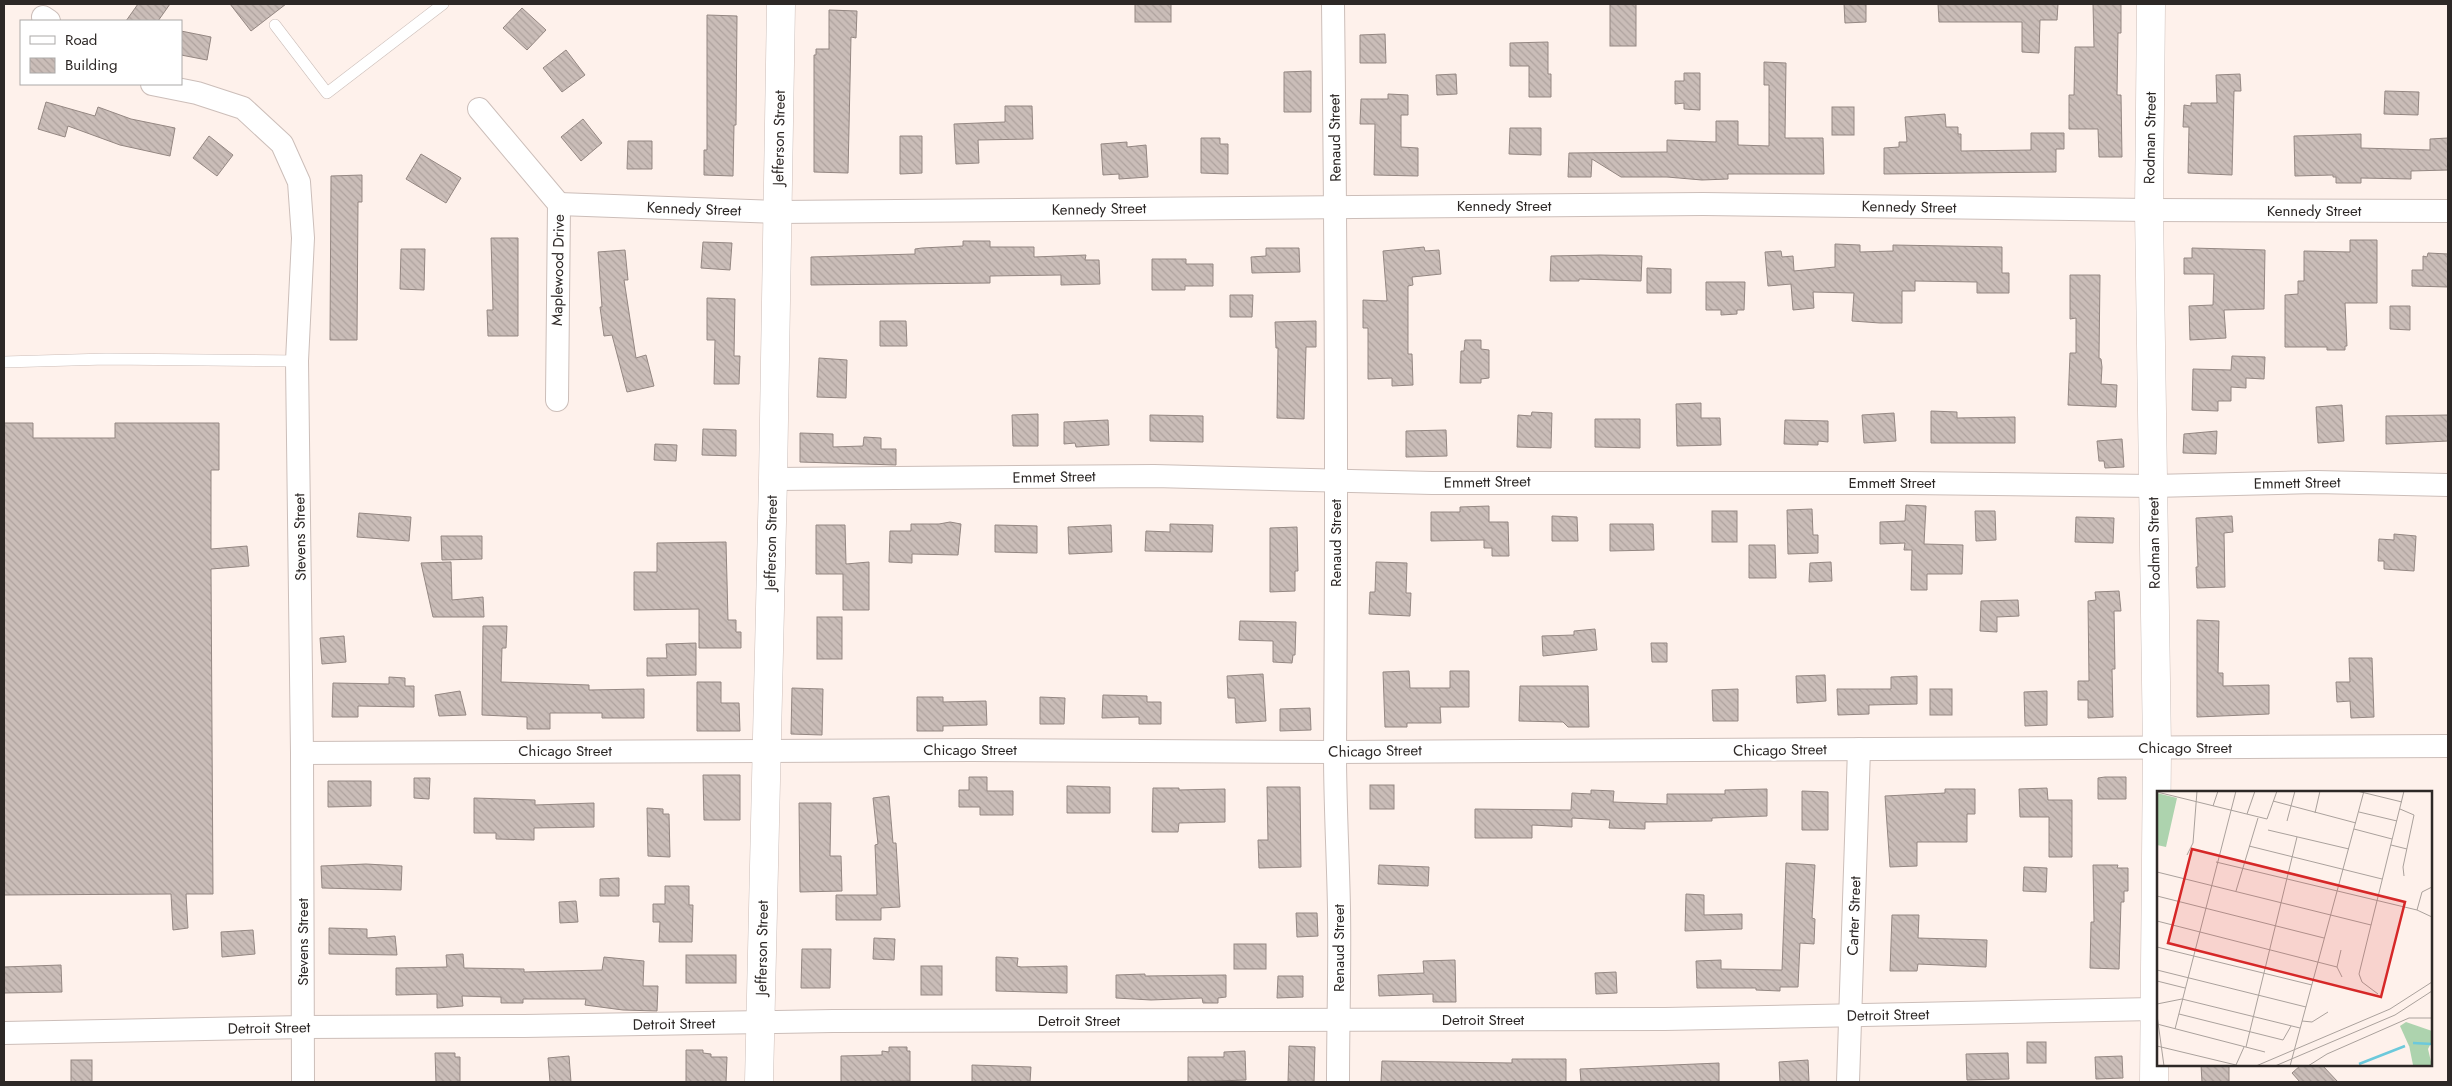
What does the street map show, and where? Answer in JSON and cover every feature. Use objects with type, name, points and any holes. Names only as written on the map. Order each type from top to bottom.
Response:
[{"type":"street","name":"Jefferson Street","points":[[759,1082],[773,479],[781,4]]},
{"type":"street","name":"Renaud Street","points":[[1333,4],[1336,206],[1335,479],[1337,698],[1335,752],[1339,911],[1338,1082]]},
{"type":"street","name":"Rodman Street","points":[[2151,4],[2149,210],[2157,748],[2153,1008],[2154,1082]]},
{"type":"street","name":"Stevens Street","points":[[157,85],[197,93],[243,108],[282,144],[299,182],[303,238],[297,361],[304,1082]]},
{"type":"street","name":"Maplewood Drive","points":[[478,109],[559,204],[557,400]]},
{"type":"street","name":"Kennedy Street","points":[[559,204],[778,212],[1336,206],[1532,207],[1703,204],[2448,212]]},
{"type":"street","name":"Emmet Street","points":[[773,479],[1154,476],[1335,479]]},
{"type":"street","name":"Emmett Street","points":[[1335,479],[1432,482],[1910,482],[2153,486],[2316,482],[2448,485]]},
{"type":"street","name":"Chicago Street","points":[[302,753],[540,750],[1335,752],[2448,746]]},
{"type":"street","name":"Carter Street","points":[[1848,1082],[1859,749]]},
{"type":"street","name":"Detroit Street","points":[[4,1033],[304,1027],[833,1021],[1665,1019],[2153,1008]]},
{"type":"lane","points":[[276,25],[327,93],[443,4]]},
{"type":"lane","points":[[4,362],[106,359],[297,361]]},
{"type":"building","points":[[138,4],[170,4],[159,20],[127,20]]},
{"type":"building","points":[[230,4],[286,4],[251,31]]},
{"type":"building","points":[[1135,4],[1171,4],[1171,22],[1135,22]]},
{"type":"building","points":[[1610,4],[1636,4],[1636,46],[1610,46]]},
{"type":"building","points":[[1844,4],[1866,4],[1866,22],[1845,23]]},
{"type":"building","points":[[1938,4],[2058,4],[2057,20],[2040,20],[2039,53],[2022,52],[2022,22],[1939,22]]},
{"type":"building","points":[[2093,4],[2121,4],[2121,33],[2118,33],[2117,95],[2121,95],[2122,157],[2099,157],[2098,129],[2069,129],[2069,95],[2074,95],[2075,47],[2094,47]]},
{"type":"building","points":[[522,8],[546,30],[527,50],[503,28]]},
{"type":"building","points":[[829,10],[857,11],[856,38],[851,37],[848,173],[814,172],[814,55],[816,55],[816,49],[829,49]]},
{"type":"building","points":[[707,15],[737,16],[736,125],[734,125],[733,176],[704,175],[704,150],[707,150]]},
{"type":"building","points":[[182,31],[211,37],[207,60],[182,55]]},
{"type":"building","points":[[1385,34],[1386,63],[1360,63],[1360,35]]},
{"type":"building","points":[[1548,42],[1548,74],[1551,74],[1551,97],[1529,97],[1529,66],[1510,66],[1510,43]]},
{"type":"building","points":[[566,50],[585,75],[562,92],[543,68]]},
{"type":"building","points":[[1764,62],[1786,63],[1785,138],[1823,138],[1824,174],[1728,174],[1728,179],[1702,180],[1667,177],[1621,177],[1592,159],[1591,177],[1568,177],[1569,153],[1667,152],[1667,140],[1716,142],[1716,121],[1738,121],[1738,145],[1769,146],[1769,85],[1764,85]]},
{"type":"building","points":[[1311,71],[1311,112],[1284,112],[1284,72]]},
{"type":"building","points":[[1684,73],[1700,73],[1700,110],[1684,109],[1684,103],[1675,104],[1675,81],[1684,81]]},
{"type":"building","points":[[1456,74],[1457,94],[1437,95],[1436,75]]},
{"type":"building","points":[[2240,74],[2241,91],[2234,91],[2232,175],[2188,173],[2189,127],[2183,127],[2184,105],[2191,106],[2191,103],[2217,103],[2216,75]]},
{"type":"building","points":[[2385,91],[2419,92],[2418,115],[2384,114]]},
{"type":"building","points":[[1388,94],[1408,95],[1408,115],[1401,115],[1401,147],[1418,148],[1418,176],[1374,175],[1375,124],[1360,124],[1361,99],[1388,99]]},
{"type":"building","points":[[46,102],[95,116],[98,107],[131,119],[175,128],[170,156],[120,145],[68,126],[65,137],[38,129]]},
{"type":"building","points":[[1005,106],[1032,106],[1033,139],[978,140],[979,163],[956,164],[954,124],[1005,122]]},
{"type":"building","points":[[1832,107],[1854,107],[1854,135],[1832,135]]},
{"type":"building","points":[[1945,114],[1946,127],[1958,127],[1958,134],[1961,134],[1961,151],[2031,150],[2031,133],[2064,133],[2064,149],[2056,149],[2056,172],[1884,174],[1884,148],[1899,147],[1899,142],[1907,142],[1905,117]]},
{"type":"building","points":[[583,119],[602,143],[581,161],[561,137]]},
{"type":"building","points":[[1510,128],[1541,128],[1541,155],[1509,154]]},
{"type":"building","points":[[2361,134],[2361,148],[2430,150],[2430,139],[2448,138],[2448,170],[2411,171],[2411,179],[2361,178],[2361,183],[2336,183],[2336,177],[2333,177],[2333,175],[2295,176],[2294,136]]},
{"type":"building","points":[[209,136],[233,155],[217,176],[193,158]]},
{"type":"building","points":[[900,136],[922,136],[922,173],[900,174]]},
{"type":"building","points":[[1201,138],[1220,138],[1220,144],[1228,144],[1228,174],[1201,173]]},
{"type":"building","points":[[628,141],[652,141],[652,169],[627,169]]},
{"type":"building","points":[[1127,142],[1127,147],[1146,145],[1148,177],[1119,179],[1119,174],[1103,175],[1101,144]]},
{"type":"building","points":[[421,154],[461,178],[446,203],[406,179]]},
{"type":"building","points":[[362,175],[362,202],[358,202],[357,340],[330,340],[331,176]]},
{"type":"building","points":[[491,238],[518,238],[518,336],[488,336],[487,310],[493,310]]},
{"type":"building","points":[[2350,240],[2377,240],[2377,303],[2345,303],[2347,346],[2345,346],[2345,350],[2327,350],[2327,347],[2285,347],[2285,295],[2298,294],[2298,281],[2304,281],[2304,251],[2350,252]]},
{"type":"building","points":[[963,241],[990,241],[990,247],[1034,247],[1034,257],[1086,255],[1085,260],[1099,260],[1100,284],[1061,285],[1061,275],[990,276],[990,283],[811,285],[811,257],[915,254],[915,249],[963,246]]},
{"type":"building","points":[[703,242],[732,243],[730,270],[701,268]]},
{"type":"building","points":[[1835,244],[1860,245],[1860,252],[1893,251],[1893,245],[2002,247],[2002,273],[2009,273],[2009,293],[1977,293],[1977,282],[1915,281],[1915,291],[1902,291],[1902,323],[1880,323],[1852,321],[1854,293],[1813,292],[1814,308],[1793,310],[1791,284],[1768,286],[1765,252],[1781,251],[1782,257],[1793,256],[1794,271],[1835,267]]},
{"type":"building","points":[[1424,247],[1425,251],[1439,250],[1441,274],[1412,277],[1413,285],[1408,286],[1408,354],[1412,354],[1413,385],[1392,386],[1392,378],[1368,379],[1368,328],[1363,328],[1363,300],[1387,301],[1383,251]]},
{"type":"building","points":[[1266,248],[1299,248],[1300,272],[1252,273],[1251,257],[1266,256]]},
{"type":"building","points":[[2192,248],[2265,250],[2264,309],[2224,310],[2226,338],[2190,340],[2189,306],[2213,305],[2214,274],[2184,274],[2184,258],[2192,258]]},
{"type":"building","points":[[401,249],[425,249],[424,290],[400,289]]},
{"type":"building","points":[[625,250],[628,280],[624,280],[636,358],[646,355],[654,386],[627,392],[612,335],[604,336],[600,307],[602,307],[598,252]]},
{"type":"building","points":[[2428,253],[2448,254],[2448,287],[2412,286],[2412,270],[2423,270],[2423,256],[2427,257]]},
{"type":"building","points":[[1551,256],[1642,256],[1641,281],[1579,279],[1579,281],[1550,281]]},
{"type":"building","points":[[1152,259],[1186,259],[1186,264],[1213,264],[1213,286],[1185,286],[1185,290],[1152,290]]},
{"type":"building","points":[[1647,268],[1671,269],[1671,293],[1647,293]]},
{"type":"building","points":[[2070,275],[2100,275],[2099,358],[2101,359],[2102,367],[2101,384],[2117,385],[2116,407],[2068,405],[2070,353],[2076,353],[2076,318],[2070,319]]},
{"type":"building","points":[[1706,282],[1745,282],[1744,310],[1737,310],[1737,314],[1721,315],[1721,310],[1706,310]]},
{"type":"building","points":[[1230,295],[1253,295],[1252,317],[1230,317]]},
{"type":"building","points":[[707,298],[735,299],[734,356],[740,356],[739,384],[714,384],[715,340],[707,340]]},
{"type":"building","points":[[2390,306],[2410,306],[2410,330],[2390,329]]},
{"type":"building","points":[[880,321],[906,321],[907,346],[880,346]]},
{"type":"building","points":[[1316,321],[1316,347],[1306,347],[1304,419],[1277,418],[1278,348],[1276,348],[1275,322]]},
{"type":"building","points":[[1465,340],[1481,340],[1481,349],[1489,350],[1489,378],[1481,379],[1481,383],[1460,383],[1461,351],[1464,351]]},
{"type":"building","points":[[2232,356],[2265,357],[2264,379],[2246,378],[2246,388],[2231,387],[2231,401],[2218,401],[2218,411],[2192,410],[2193,369],[2231,370]]},
{"type":"building","points":[[819,358],[847,360],[846,398],[817,397]]},
{"type":"building","points":[[1701,403],[1701,418],[1720,418],[1721,445],[1677,446],[1676,404]]},
{"type":"building","points":[[2342,405],[2344,441],[2318,443],[2316,407]]},
{"type":"building","points":[[1931,411],[1957,412],[1957,418],[2015,417],[2015,443],[1931,443]]},
{"type":"building","points":[[1532,412],[1552,413],[1551,448],[1517,447],[1518,415],[1531,416]]},
{"type":"building","points":[[1894,413],[1896,441],[1864,443],[1862,415]]},
{"type":"building","points":[[1038,414],[1038,446],[1013,446],[1012,415]]},
{"type":"building","points":[[1150,415],[1203,416],[1203,442],[1150,441]]},
{"type":"building","points":[[2448,415],[2448,441],[2386,444],[2386,416]]},
{"type":"building","points":[[1595,419],[1640,419],[1640,448],[1595,447]]},
{"type":"building","points":[[1108,420],[1109,445],[1076,447],[1075,443],[1064,444],[1064,422]]},
{"type":"building","points":[[1785,420],[1828,421],[1828,442],[1818,441],[1818,445],[1784,444]]},
{"type":"building","points":[[4,423],[33,423],[33,438],[115,438],[115,423],[219,423],[219,470],[211,470],[211,549],[247,546],[249,566],[211,569],[213,894],[186,894],[188,928],[173,930],[171,894],[4,895]]},
{"type":"building","points":[[703,429],[736,430],[736,456],[702,455]]},
{"type":"building","points":[[1446,430],[1447,456],[1406,457],[1406,431]]},
{"type":"building","points":[[2217,431],[2216,454],[2183,453],[2184,434]]},
{"type":"building","points":[[800,433],[833,434],[833,447],[863,446],[864,437],[881,438],[881,449],[896,449],[896,465],[800,462]]},
{"type":"building","points":[[2122,439],[2124,467],[2105,468],[2104,461],[2099,461],[2097,441]]},
{"type":"building","points":[[655,444],[677,445],[676,461],[654,460]]},
{"type":"building","points":[[1906,505],[1926,506],[1924,544],[1963,545],[1962,574],[1927,574],[1927,590],[1911,590],[1912,550],[1904,550],[1905,543],[1880,544],[1880,522],[1905,521]]},
{"type":"building","points":[[1489,506],[1489,522],[1508,522],[1509,556],[1492,556],[1492,548],[1484,548],[1484,540],[1431,541],[1431,512],[1460,512],[1460,507]]},
{"type":"building","points":[[1812,509],[1813,535],[1818,535],[1818,553],[1788,554],[1787,510]]},
{"type":"building","points":[[1712,511],[1737,511],[1737,542],[1712,542]]},
{"type":"building","points":[[1975,511],[1995,511],[1996,540],[1976,541]]},
{"type":"building","points":[[359,513],[411,517],[409,541],[357,537]]},
{"type":"building","points":[[1552,516],[1577,517],[1578,541],[1552,541]]},
{"type":"building","points":[[2232,516],[2233,532],[2224,533],[2225,587],[2197,588],[2196,518]]},
{"type":"building","points":[[2076,517],[2114,518],[2113,543],[2075,542]]},
{"type":"building","points":[[950,522],[961,524],[958,555],[912,554],[912,563],[889,562],[890,531],[911,531],[911,524]]},
{"type":"building","points":[[1170,524],[1213,525],[1212,552],[1145,551],[1146,531],[1170,532]]},
{"type":"building","points":[[1610,524],[1653,524],[1654,550],[1610,551]]},
{"type":"building","points":[[816,525],[845,525],[846,564],[869,562],[869,610],[843,610],[843,574],[816,574]]},
{"type":"building","points":[[995,525],[1037,526],[1037,553],[995,552]]},
{"type":"building","points":[[1111,525],[1112,552],[1069,554],[1068,527]]},
{"type":"building","points":[[1297,527],[1298,571],[1295,571],[1295,591],[1270,592],[1270,528]]},
{"type":"building","points":[[2394,534],[2416,536],[2414,571],[2384,569],[2384,561],[2378,561],[2379,539],[2394,540]]},
{"type":"building","points":[[441,536],[482,536],[482,559],[442,560]]},
{"type":"building","points":[[726,542],[728,620],[736,620],[736,632],[741,632],[741,648],[699,648],[699,609],[634,610],[634,572],[657,572],[657,543]]},
{"type":"building","points":[[1749,545],[1775,545],[1776,578],[1749,578]]},
{"type":"building","points":[[451,562],[452,600],[483,597],[484,617],[433,617],[421,563]]},
{"type":"building","points":[[1376,562],[1407,563],[1406,593],[1411,593],[1410,616],[1369,614],[1370,592],[1375,592]]},
{"type":"building","points":[[1831,562],[1832,581],[1809,582],[1810,563]]},
{"type":"building","points":[[2119,591],[2121,611],[2114,611],[2115,669],[2112,669],[2113,717],[2088,718],[2088,700],[2078,700],[2078,681],[2089,681],[2088,601],[2096,600],[2095,592]]},
{"type":"building","points":[[2018,600],[2019,616],[1997,617],[1997,632],[1980,631],[1981,601]]},
{"type":"building","points":[[817,617],[842,617],[842,659],[817,659]]},
{"type":"building","points":[[2197,620],[2219,621],[2218,673],[2223,673],[2223,686],[2269,685],[2269,714],[2197,717]]},
{"type":"building","points":[[1240,621],[1296,622],[1295,655],[1293,655],[1292,663],[1273,662],[1273,641],[1239,640]]},
{"type":"building","points":[[483,626],[507,626],[506,648],[502,648],[501,682],[589,685],[589,690],[644,689],[644,718],[602,718],[602,713],[550,713],[550,729],[527,729],[527,717],[482,715]]},
{"type":"building","points":[[1595,629],[1597,650],[1543,656],[1542,636],[1574,635],[1574,631]]},
{"type":"building","points":[[344,636],[346,662],[322,664],[320,638]]},
{"type":"building","points":[[696,643],[696,675],[647,676],[647,658],[667,658],[666,644]]},
{"type":"building","points":[[1651,643],[1667,643],[1667,662],[1652,662]]},
{"type":"building","points":[[2349,658],[2372,658],[2374,717],[2351,718],[2350,701],[2337,702],[2336,682],[2350,682]]},
{"type":"building","points":[[1409,671],[1410,688],[1450,688],[1450,671],[1469,671],[1469,707],[1440,707],[1441,723],[1407,723],[1407,727],[1385,727],[1383,672]]},
{"type":"building","points":[[1263,674],[1266,721],[1236,723],[1235,698],[1228,698],[1227,676]]},
{"type":"building","points":[[1825,675],[1826,701],[1797,703],[1796,676]]},
{"type":"building","points":[[1917,676],[1917,704],[1869,705],[1869,714],[1838,715],[1837,689],[1891,689],[1891,677]]},
{"type":"building","points":[[389,677],[405,678],[405,686],[414,686],[414,707],[358,706],[358,717],[332,717],[333,683],[389,684]]},
{"type":"building","points":[[697,682],[721,682],[721,703],[739,703],[740,731],[697,731]]},
{"type":"building","points":[[1520,686],[1588,686],[1589,727],[1568,727],[1563,722],[1519,721]]},
{"type":"building","points":[[792,688],[823,689],[822,735],[791,734]]},
{"type":"building","points":[[1738,689],[1738,721],[1713,721],[1712,690]]},
{"type":"building","points":[[1930,689],[1952,689],[1952,715],[1930,715]]},
{"type":"building","points":[[460,691],[466,715],[439,716],[435,695]]},
{"type":"building","points":[[2047,691],[2047,725],[2025,726],[2024,692]]},
{"type":"building","points":[[1103,695],[1147,696],[1147,702],[1161,702],[1161,724],[1139,724],[1139,717],[1102,718]]},
{"type":"building","points":[[917,697],[943,697],[943,702],[986,701],[987,725],[943,726],[943,731],[917,731]]},
{"type":"building","points":[[1040,697],[1065,698],[1064,724],[1040,724]]},
{"type":"building","points":[[1310,708],[1311,730],[1280,731],[1280,709]]},
{"type":"building","points":[[703,775],[740,775],[740,820],[704,820]]},
{"type":"building","points":[[969,777],[987,777],[987,791],[1013,791],[1013,815],[980,815],[980,807],[959,807],[959,790],[969,790]]},
{"type":"building","points":[[2126,777],[2126,799],[2098,799],[2098,778]]},
{"type":"building","points":[[414,778],[430,778],[429,799],[414,798]]},
{"type":"building","points":[[328,781],[371,781],[371,806],[328,807]]},
{"type":"building","points":[[1370,785],[1394,785],[1394,809],[1370,809]]},
{"type":"building","points":[[1067,786],[1110,787],[1110,813],[1067,813]]},
{"type":"building","points":[[1267,787],[1300,787],[1301,867],[1259,868],[1258,840],[1268,840]]},
{"type":"building","points":[[1153,788],[1179,788],[1179,790],[1225,789],[1225,822],[1179,823],[1178,832],[1152,832]]},
{"type":"building","points":[[2047,788],[2048,800],[2072,800],[2072,857],[2049,857],[2049,817],[2020,817],[2019,789]]},
{"type":"building","points":[[1767,789],[1767,816],[1712,818],[1712,821],[1645,822],[1645,829],[1609,828],[1610,820],[1572,818],[1572,827],[1532,825],[1532,838],[1475,838],[1475,809],[1571,810],[1572,793],[1591,794],[1591,790],[1614,791],[1613,802],[1667,804],[1667,794],[1725,794],[1725,790]]},
{"type":"building","points":[[1945,789],[1975,789],[1975,814],[1967,814],[1967,842],[1917,842],[1917,866],[1890,867],[1885,796],[1945,793]]},
{"type":"building","points":[[1802,791],[1828,792],[1828,830],[1802,830]]},
{"type":"building","points":[[889,796],[893,843],[896,843],[900,907],[881,908],[881,920],[836,920],[836,895],[877,895],[875,845],[878,844],[873,798]]},
{"type":"building","points":[[474,798],[535,800],[535,805],[594,803],[594,827],[534,828],[534,840],[496,839],[496,833],[474,833]]},
{"type":"building","points":[[799,803],[831,803],[830,856],[841,856],[842,891],[800,892]]},
{"type":"building","points":[[647,808],[663,809],[663,814],[669,814],[670,857],[648,856]]},
{"type":"building","points":[[1786,863],[1815,865],[1812,918],[1815,919],[1814,944],[1800,943],[1798,987],[1780,987],[1780,991],[1756,990],[1756,988],[1697,988],[1696,961],[1721,960],[1721,969],[1782,970]]},
{"type":"building","points":[[366,864],[402,866],[401,890],[322,888],[321,866]]},
{"type":"building","points":[[1379,865],[1429,867],[1428,886],[1378,884]]},
{"type":"building","points":[[2093,865],[2118,865],[2117,868],[2128,868],[2128,891],[2124,891],[2124,902],[2121,902],[2119,969],[2090,968],[2091,922],[2094,922]]},
{"type":"building","points":[[2024,867],[2047,868],[2046,892],[2023,891]]},
{"type":"building","points":[[619,878],[619,896],[600,896],[600,879]]},
{"type":"building","points":[[665,886],[689,886],[689,905],[693,905],[692,942],[659,942],[660,922],[653,922],[653,904],[665,904]]},
{"type":"building","points":[[1686,894],[1704,895],[1704,915],[1742,914],[1742,929],[1685,931]]},
{"type":"building","points":[[576,901],[578,922],[560,923],[559,902]]},
{"type":"building","points":[[1296,913],[1317,913],[1318,936],[1297,937]]},
{"type":"building","points":[[1892,915],[1919,915],[1918,938],[1987,940],[1986,967],[1918,964],[1917,971],[1890,971]]},
{"type":"building","points":[[329,928],[367,929],[367,938],[395,936],[397,955],[329,954]]},
{"type":"building","points":[[253,930],[255,954],[222,957],[221,932]]},
{"type":"building","points":[[874,938],[895,939],[894,960],[873,959]]},
{"type":"building","points":[[1234,944],[1266,944],[1266,969],[1234,969]]},
{"type":"building","points":[[802,949],[831,949],[830,988],[801,988]]},
{"type":"building","points":[[463,954],[464,968],[524,969],[524,972],[602,970],[604,957],[644,961],[643,986],[658,986],[657,1011],[623,1010],[585,1005],[586,999],[523,999],[523,1003],[501,1003],[501,997],[462,996],[463,1006],[437,1008],[437,994],[396,995],[396,968],[447,967],[446,955]]},
{"type":"building","points":[[686,955],[736,955],[736,983],[686,983]]},
{"type":"building","points":[[996,957],[1018,958],[1017,966],[1021,967],[1067,966],[1067,993],[996,991]]},
{"type":"building","points":[[1455,960],[1456,1002],[1433,1002],[1433,994],[1379,996],[1378,975],[1424,973],[1423,961]]},
{"type":"building","points":[[61,965],[62,992],[4,993],[4,967]]},
{"type":"building","points":[[921,966],[942,966],[942,995],[921,995]]},
{"type":"building","points":[[1616,972],[1617,993],[1596,994],[1595,973]]},
{"type":"building","points":[[1145,974],[1145,976],[1226,975],[1226,997],[1218,998],[1218,1003],[1203,1003],[1202,998],[1151,1000],[1116,998],[1116,975]]},
{"type":"building","points":[[1278,976],[1303,976],[1303,997],[1277,998]]},
{"type":"building","points":[[2027,1042],[2046,1042],[2046,1063],[2027,1063]]},
{"type":"building","points":[[1289,1046],[1315,1047],[1314,1082],[1288,1082]]},
{"type":"building","points":[[889,1047],[907,1047],[907,1051],[910,1051],[910,1081],[841,1082],[841,1056],[882,1055],[882,1051],[889,1052]]},
{"type":"building","points":[[686,1050],[703,1050],[703,1053],[711,1054],[711,1057],[727,1057],[726,1082],[686,1082]]},
{"type":"building","points":[[1245,1051],[1246,1080],[1188,1082],[1188,1057],[1224,1057],[1224,1052]]},
{"type":"building","points":[[435,1053],[455,1053],[455,1057],[460,1057],[460,1082],[436,1082]]},
{"type":"building","points":[[2008,1053],[2009,1079],[1967,1080],[1966,1054]]},
{"type":"building","points":[[569,1056],[571,1082],[550,1082],[548,1058]]},
{"type":"building","points":[[2122,1056],[2123,1078],[2096,1079],[2095,1057]]},
{"type":"building","points":[[1512,1059],[1566,1059],[1566,1082],[1381,1082],[1382,1061],[1512,1063]]},
{"type":"building","points":[[71,1060],[92,1060],[92,1082],[71,1082]]},
{"type":"building","points":[[1808,1060],[1809,1082],[1780,1082],[1779,1062]]},
{"type":"building","points":[[1719,1063],[1719,1082],[1581,1082],[1580,1069]]},
{"type":"building","points":[[972,1065],[1031,1067],[1030,1082],[972,1082]]},
{"type":"building","points":[[2201,1066],[2229,1066],[2229,1082],[2202,1082]]},
{"type":"building","points":[[2300,1066],[2323,1066],[2338,1082],[2300,1082],[2292,1073]]}]
